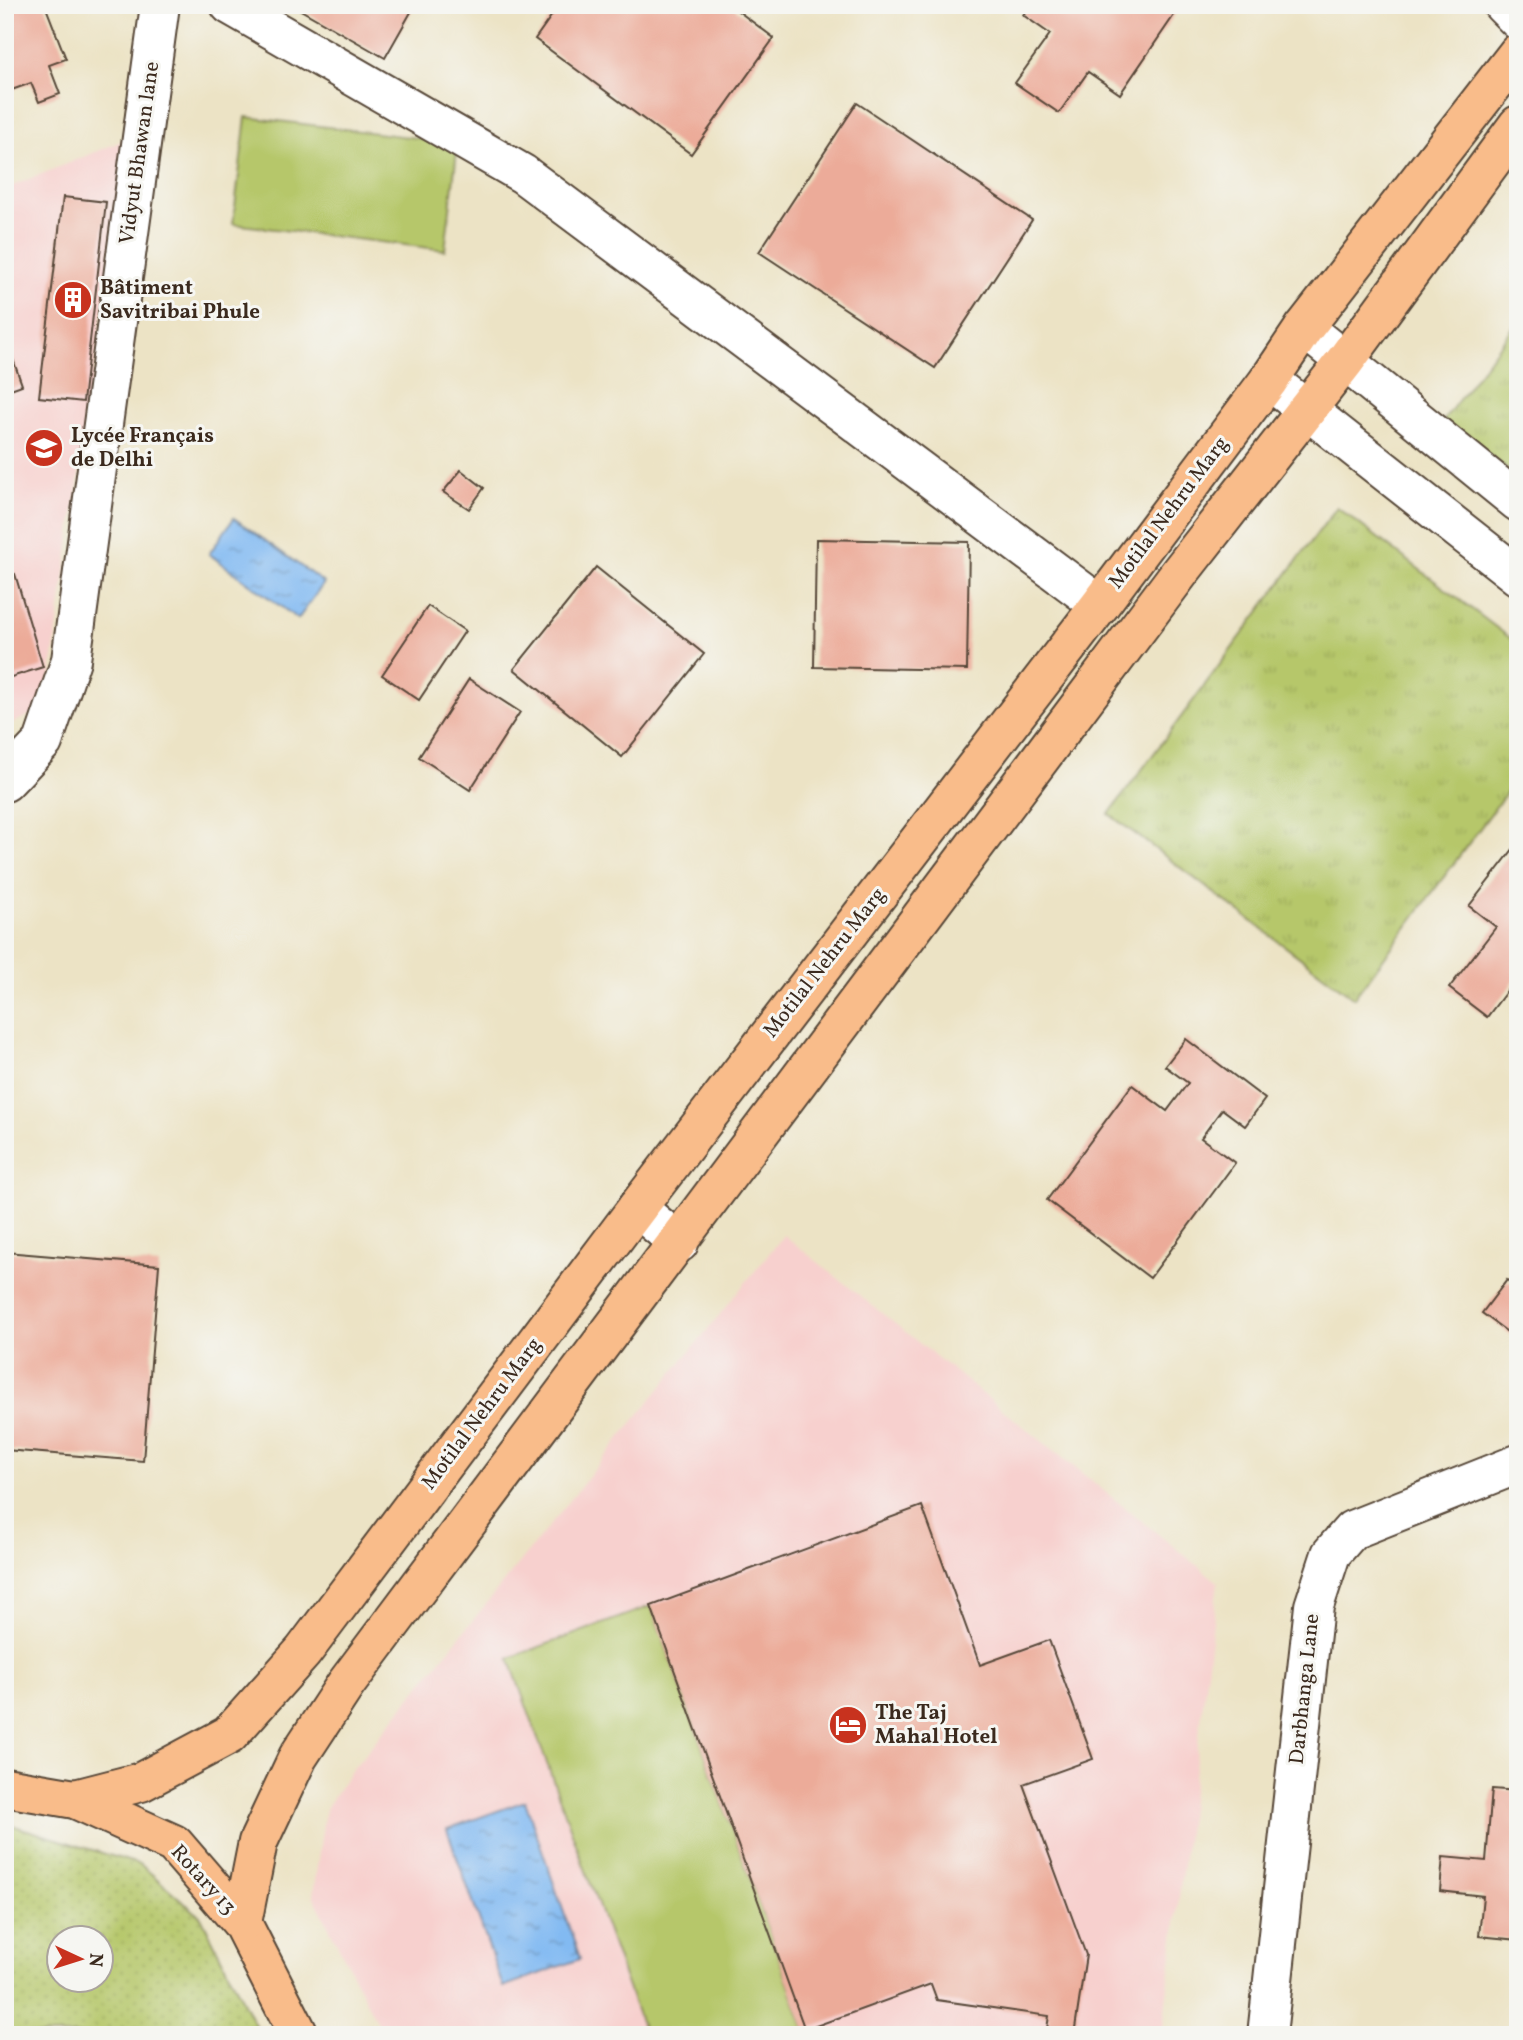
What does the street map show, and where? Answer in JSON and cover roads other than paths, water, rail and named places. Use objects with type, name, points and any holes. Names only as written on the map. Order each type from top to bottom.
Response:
[{"type":"main road","name":"Motilal Nehru Marg","points":[[75,1799],[141,1782],[229,1735],[303,1652],[637,1208],[1100,605],[1269,380],[1304,328],[1518,53]]},
{"type":"main road","points":[[242,1923],[258,1842],[298,1757],[346,1684],[1180,572],[1345,361],[1518,125]]},
{"type":"main road","name":"Rotary 13","points":[[5,1787],[75,1799],[174,1844],[242,1923],[299,2035]]},
{"type":"street","name":"Vidyut Bhawan lane","points":[[5,782],[43,742],[71,660],[160,5]]},
{"type":"street","points":[[230,5],[523,174],[1100,605]]},
{"type":"street","points":[[1503,5],[1518,20]]},
{"type":"street","points":[[1304,328],[1518,502]]},
{"type":"street","points":[[1269,380],[1518,576]]},
{"type":"street","points":[[637,1208],[679,1243]]},
{"type":"street","name":"Darbhanga Lane","points":[[1268,2035],[1314,1606],[1331,1554],[1352,1530],[1518,1464]]},
{"type":"water","points":[[234,518],[324,583],[298,619],[209,554]]},
{"type":"water","points":[[525,1801],[580,1959],[503,1987],[447,1829]]},
{"type":"place","name":"Bâtiment Savitribai Phule","points":[[73,300]]},
{"type":"place","name":"Lycée Français de Delhi","points":[[44,448]]},
{"type":"place","name":"The Taj Mahal Hotel","points":[[848,1725]]}]
